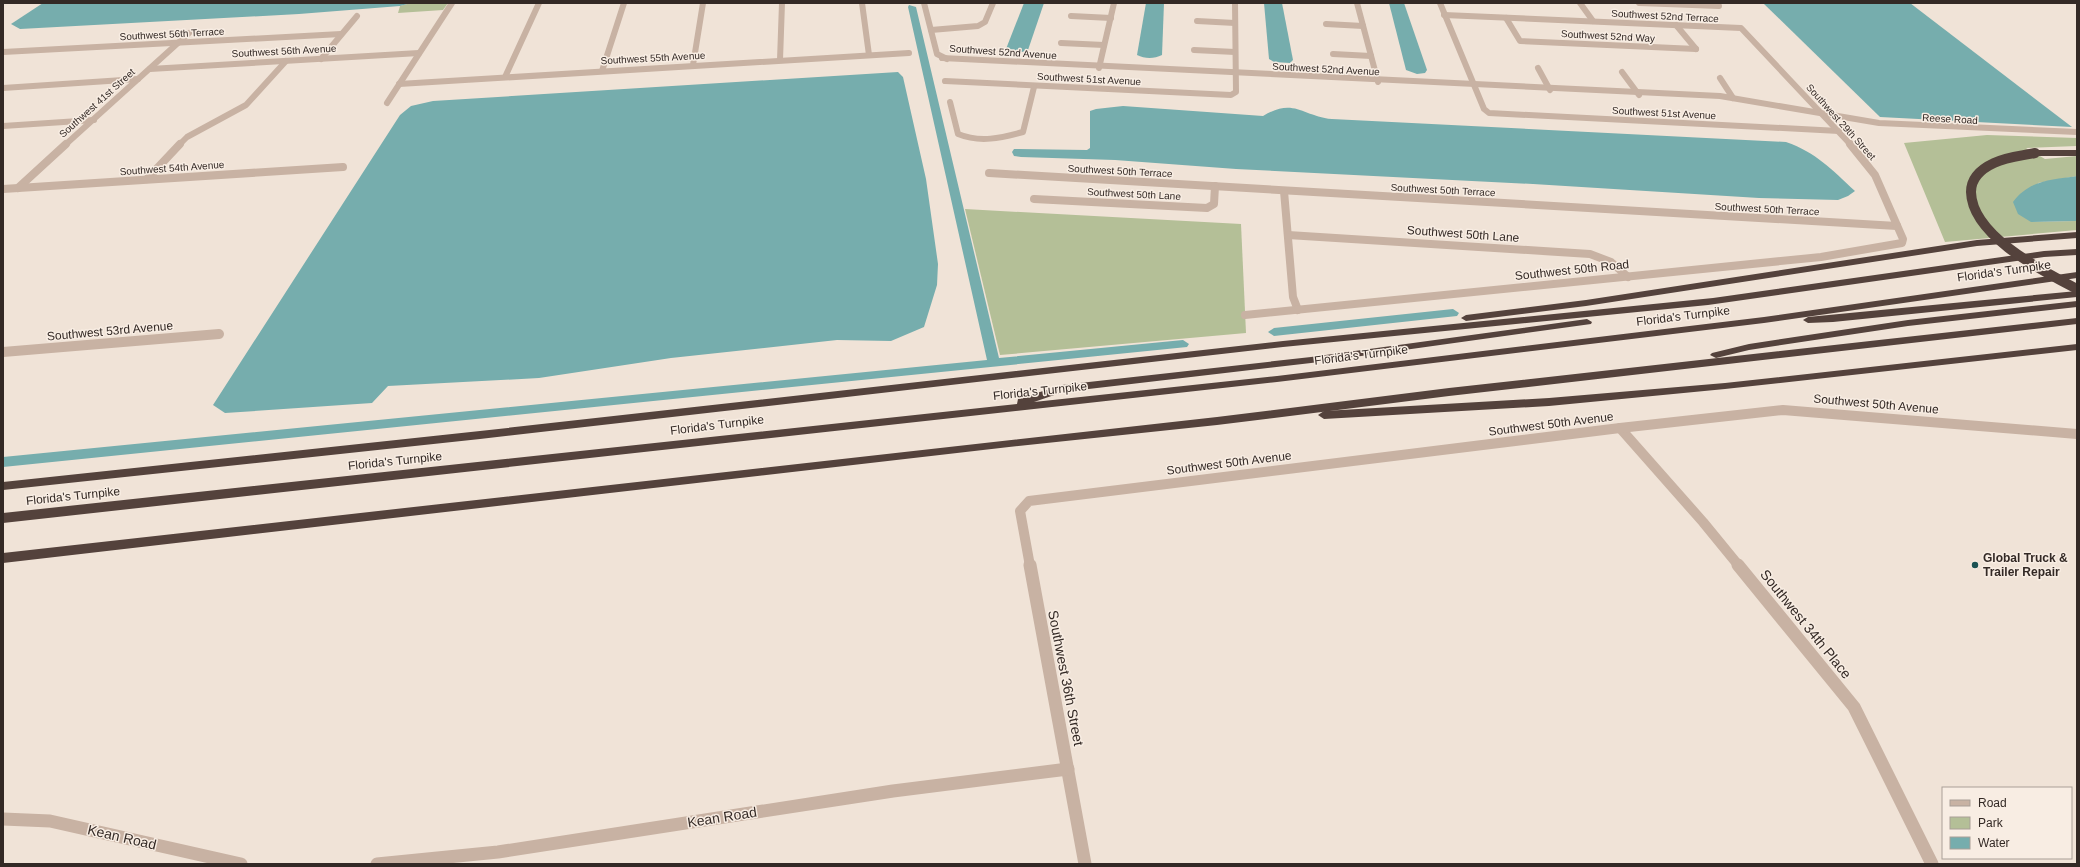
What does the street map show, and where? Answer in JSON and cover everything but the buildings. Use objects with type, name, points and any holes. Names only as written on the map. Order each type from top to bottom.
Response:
[{"type":"highway","points":[[2077,153],[2035,154],[2004,159],[1983,169],[1972,182],[1970,196],[1972,205],[1986,226],[2008,247],[2041,269],[2077,289]]},
{"type":"highway","points":[[1283,344],[1586,303],[1977,243],[2077,235]]},
{"type":"highway","points":[[996,410],[1062,389],[1311,360],[1558,326],[1716,301],[2044,254],[2075,252]]},
{"type":"highway","name":"Florida's Turnpike","points":[[3,518],[1285,378],[1764,320],[2077,275]]},
{"type":"highway","points":[[1764,320],[1833,319],[2077,294]]},
{"type":"highway","points":[[3,486],[480,435],[1283,344],[1716,301]]},
{"type":"highway","points":[[1668,367],[1757,346],[1908,323],[2077,304]]},
{"type":"highway","points":[[3,558],[1009,443],[1217,421],[1668,367],[2077,321]]},
{"type":"highway","points":[[1217,421],[1549,402],[1725,386],[2077,346]]},
{"type":"street","points":[[387,103],[452,3]]},
{"type":"street","points":[[505,77],[539,3]]},
{"type":"street","points":[[602,71],[624,3]]},
{"type":"street","points":[[693,65],[703,3]]},
{"type":"street","points":[[780,60],[782,3]]},
{"type":"street","points":[[862,3],[868,55]]},
{"type":"street","points":[[924,3],[931,30],[978,26],[985,22],[993,3]]},
{"type":"street","points":[[1099,66],[1114,3]]},
{"type":"street","points":[[1235,3],[1235,73]]},
{"type":"street","points":[[1357,3],[1377,80]]},
{"type":"street","points":[[1440,3],[1474,85]]},
{"type":"street","points":[[1580,3],[1593,21]]},
{"type":"street","points":[[1639,3],[1718,4]]},
{"type":"street","name":"Southwest 52nd Terrace","points":[[1444,15],[1741,28]]},
{"type":"street","points":[[321,59],[358,16]]},
{"type":"street","points":[[1072,16],[1111,18]]},
{"type":"street","name":"Southwest 52nd Way","points":[[1506,18],[1520,41],[1696,50],[1676,25]]},
{"type":"street","points":[[1197,21],[1235,23]]},
{"type":"street","points":[[1326,24],[1363,26]]},
{"type":"street","name":"Southwest 29th Street","points":[[1741,28],[1839,131],[1874,175],[1903,239],[1902,243]]},
{"type":"street","name":"Southwest 52nd Avenue","points":[[931,30],[937,54],[942,58],[959,61],[1099,66],[1733,98],[1822,114]]},
{"type":"street","name":"Southwest 41st Street","points":[[18,188],[189,32]]},
{"type":"street","name":"Southwest 56th Terrace","points":[[3,52],[341,34]]},
{"type":"street","points":[[1061,43],[1104,45]]},
{"type":"street","points":[[1194,50],[1235,52]]},
{"type":"street","name":"Southwest 56th Avenue","points":[[150,69],[420,53]]},
{"type":"street","name":"Southwest 55th Avenue","points":[[399,84],[909,53]]},
{"type":"street","points":[[1333,54],[1371,56]]},
{"type":"street","points":[[147,179],[187,137],[246,105],[286,61]]},
{"type":"street","points":[[1538,68],[1549,88]]},
{"type":"street","points":[[1622,72],[1638,93]]},
{"type":"street","name":"Southwest 51st Avenue","points":[[945,81],[1034,87],[1231,95],[1236,92],[1235,73]]},
{"type":"street","points":[[1720,78],[1733,98]]},
{"type":"street","points":[[3,88],[138,80]]},
{"type":"street","name":"Southwest 51st Avenue","points":[[1474,85],[1484,109],[1489,113],[1839,131]]},
{"type":"street","points":[[950,102],[958,134],[965,138],[999,139],[1023,132],[1034,87]]},
{"type":"street","name":"Reese Road","points":[[1822,114],[1879,123],[2077,132]]},
{"type":"street","name":"Reese Road","points":[[1822,114],[1851,122],[1879,125],[2077,136]]},
{"type":"street","points":[[3,126],[94,120]]},
{"type":"street","name":"Southwest 54th Avenue","points":[[3,189],[343,167]]},
{"type":"street","name":"Southwest 50th Terrace","points":[[989,173],[1897,226]]},
{"type":"street","name":"Southwest 50th Lane","points":[[1034,199],[1207,208],[1214,204],[1215,186]]},
{"type":"street","points":[[1284,190],[1293,297],[1298,310]]},
{"type":"street","name":"Southwest 50th Lane","points":[[1288,235],[1590,254],[1604,256],[1614,262],[1628,277]]},
{"type":"street","name":"Southwest 50th Road","points":[[1245,315],[1821,257],[1902,243]]},
{"type":"street","name":"Southwest 53rd Avenue","points":[[3,352],[219,334]]},
{"type":"street","name":"Southwest 50th Avenue","points":[[1029,500],[1620,428],[1783,410],[2077,434]]},
{"type":"street","name":"Southwest 34th Place","points":[[1620,428],[1703,522],[1854,707],[1932,864]]},
{"type":"street","name":"Southwest 36th Street","points":[[1029,500],[1020,511],[1085,864]]},
{"type":"street","name":"Kean Road","points":[[377,864],[498,852],[893,791],[1068,769]]},
{"type":"street","name":"Kean Road","points":[[3,819],[50,821],[241,864]]},
{"type":"green space","points":[[411,3],[448,3],[443,10],[398,13],[400,6]]},
{"type":"green space","points":[[1987,135],[2077,138],[2077,146],[2026,148],[2045,159],[2077,156],[2077,176],[2038,183],[2031,222],[2077,221],[2077,230],[1945,242],[1904,143]]},
{"type":"green space","points":[[965,209],[1241,224],[1246,333],[1000,355]]},
{"type":"water","points":[[43,3],[411,3],[400,6],[299,14],[20,29],[11,24]]},
{"type":"water","points":[[1024,3],[1044,3],[1028,50],[1022,52],[1007,52],[1006,49]]},
{"type":"water","points":[[1146,3],[1164,3],[1162,55],[1153,58],[1146,58],[1137,55]]},
{"type":"water","points":[[1264,3],[1282,3],[1293,60],[1290,63],[1274,62],[1269,59]]},
{"type":"water","points":[[1389,3],[1404,3],[1427,70],[1425,73],[1417,74],[1406,70]]},
{"type":"water","points":[[1763,3],[1910,3],[2072,127],[1880,117]]},
{"type":"water","points":[[898,72],[903,77],[926,179],[938,264],[937,285],[924,327],[891,341],[837,340],[671,358],[539,378],[388,386],[372,403],[225,413],[213,405],[400,115],[411,106],[433,101]]},
{"type":"water","points":[[1123,106],[1263,116],[1283,108],[1291,108],[1332,119],[1786,142],[1797,146],[1823,162],[1855,191],[1838,200],[1759,198],[1533,184],[1236,169],[1115,160],[1021,157],[1014,156],[1012,152],[1014,149],[1087,150],[1090,148],[1090,111]]},
{"type":"water","points":[[2077,176],[2077,221],[2031,222],[2018,214],[2013,202],[2026,189],[2041,182]]},
{"type":"waterway","points":[[912,7],[994,363]]},
{"type":"waterway","points":[[1274,332],[1453,313]]},
{"type":"waterway","points":[[994,363],[1183,344]]},
{"type":"waterway","points":[[3,462],[994,363]]},
{"type":"place","name":"Global Truck & Trailer Repair","points":[[1975,565]]}]
